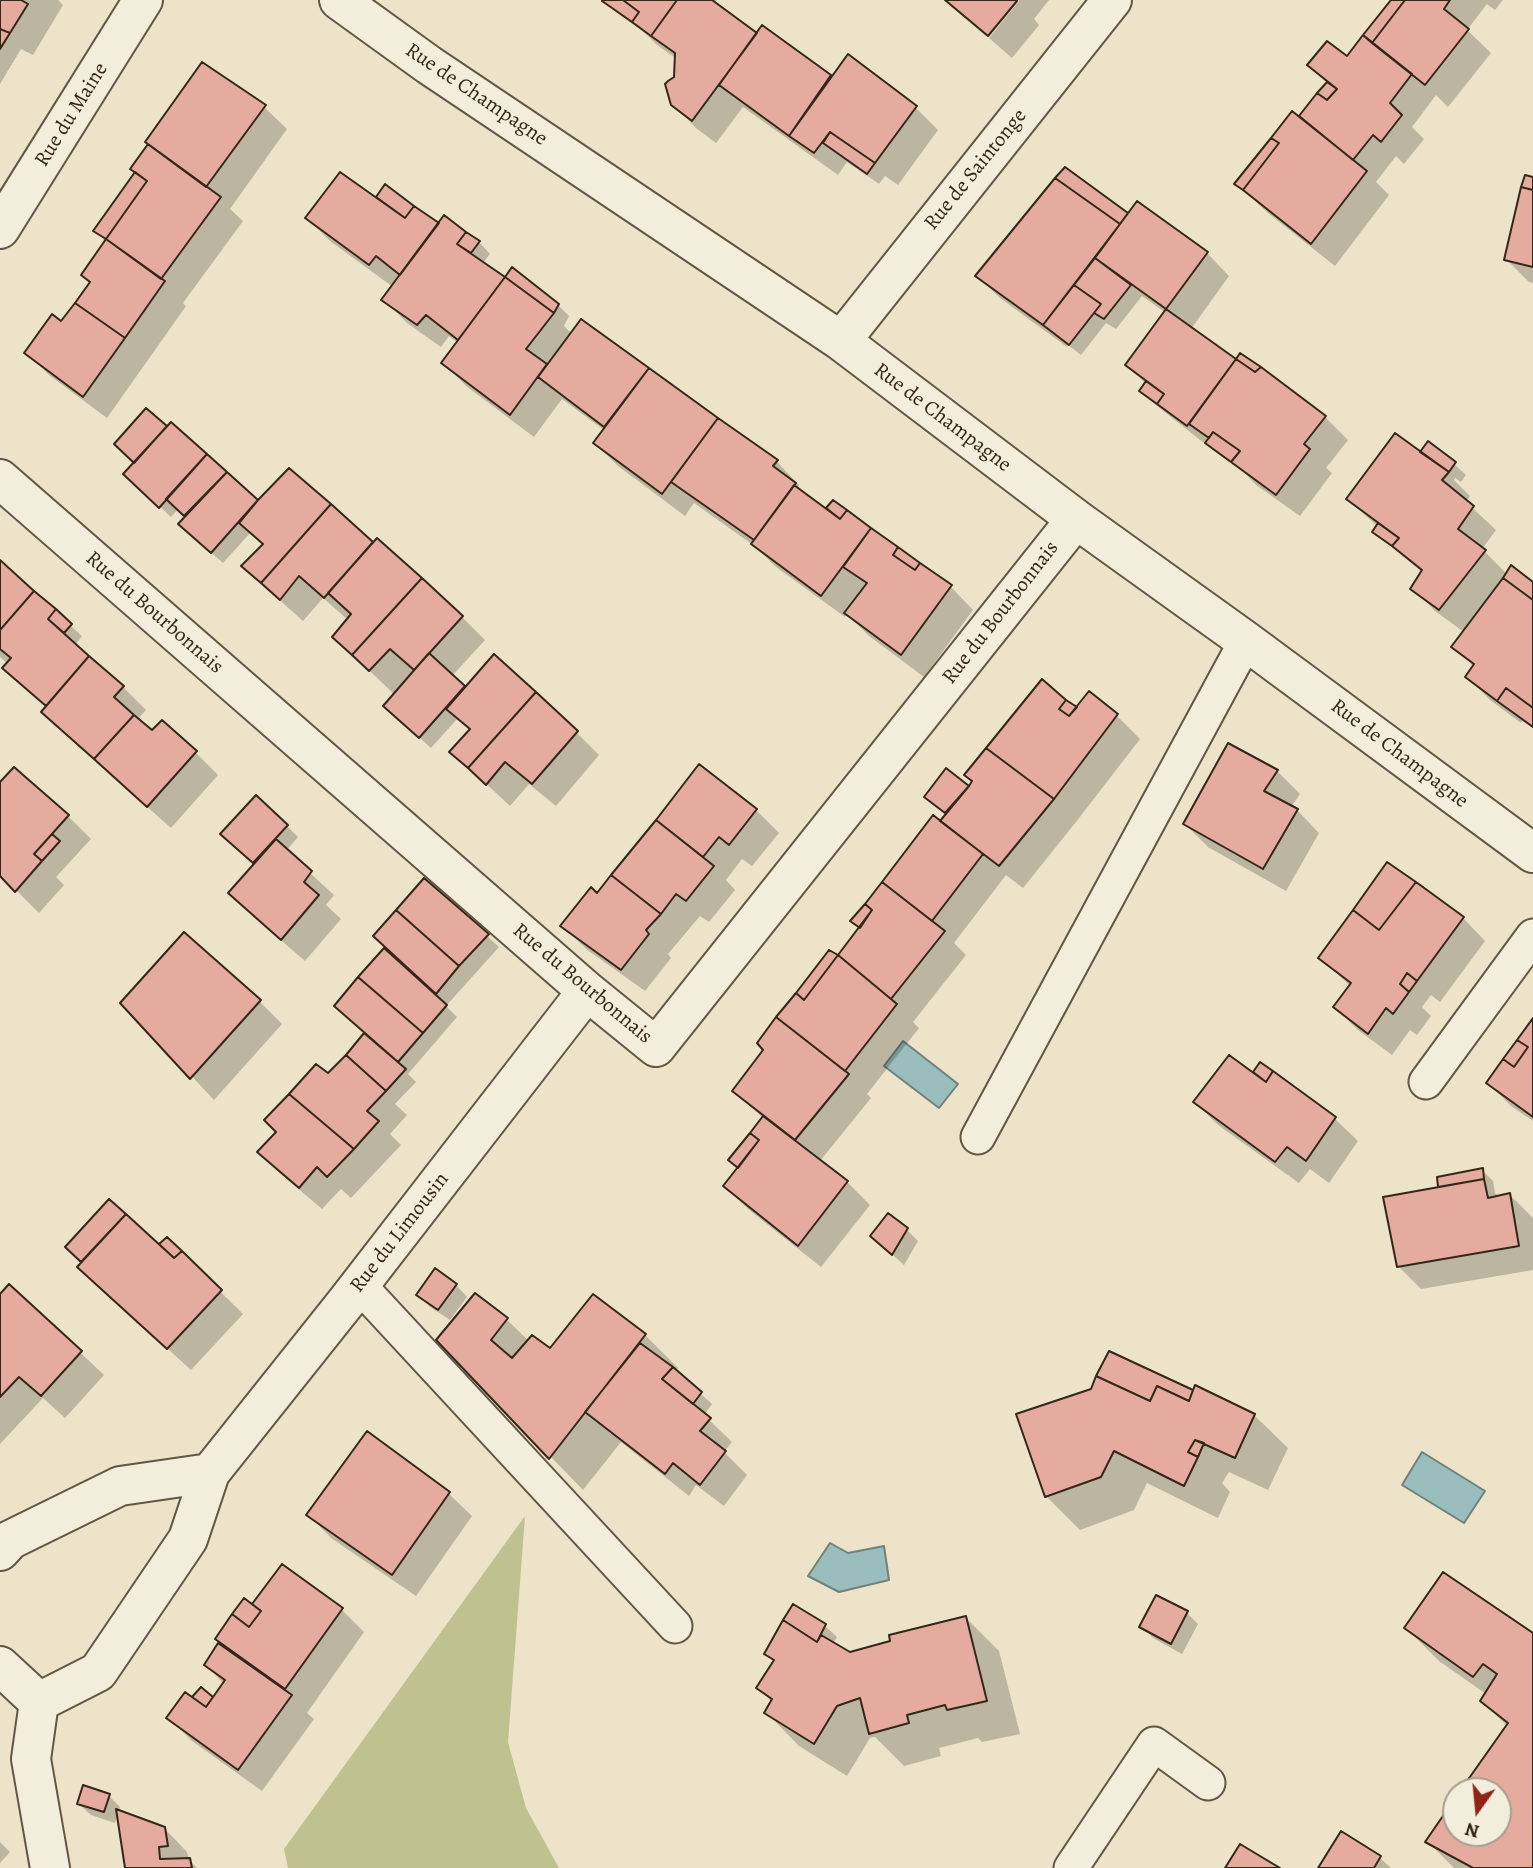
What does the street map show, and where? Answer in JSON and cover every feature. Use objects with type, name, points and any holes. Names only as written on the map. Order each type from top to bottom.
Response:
[{"type":"street","name":"Rue du Maine","points":[[0,229],[143,0]]},
{"type":"street","name":"Rue de Champagne","points":[[339,0],[429,65],[841,341],[1076,519],[1533,853]]},
{"type":"street","name":"Rue de Saintonge","points":[[841,341],[1112,0]]},
{"type":"street","name":"Rue du Bourbonnais","points":[[0,479],[587,991],[656,1047],[1076,519]]},
{"type":"street","name":"Rue du Limousin","points":[[39,1702],[98,1672],[188,1539],[210,1473],[587,991]]},
{"type":"street","points":[[0,1551],[10,1540],[120,1486],[210,1473]]},
{"type":"street","points":[[0,1666],[39,1702],[31,1759],[50,1868]]},
{"type":"lane","points":[[978,1137],[1246,641]]},
{"type":"lane","points":[[1426,1082],[1533,936]]},
{"type":"lane","points":[[359,1285],[675,1626]]},
{"type":"lane","points":[[1071,1868],[1154,1744],[1208,1783]]},
{"type":"green space","points":[[525,1516],[508,1742],[526,1808],[559,1868],[288,1868],[284,1849]]},
{"type":"water","points":[[903,1041],[958,1084],[939,1108],[884,1066]]},
{"type":"water","points":[[1422,1452],[1485,1491],[1464,1523],[1402,1485]]},
{"type":"water","points":[[830,1543],[848,1553],[884,1546],[889,1580],[839,1592],[808,1576]]},
{"type":"building","points":[[0,0],[21,0],[28,4],[10,33],[0,29]]},
{"type":"building","points":[[603,0],[623,0],[639,12],[632,22]]},
{"type":"building","points":[[623,0],[677,0],[651,36],[632,22],[639,12]]},
{"type":"building","points":[[677,0],[712,0],[757,33],[692,121],[671,105],[665,84],[674,77],[675,53],[651,36]]},
{"type":"building","points":[[945,0],[1017,0],[1017,1],[988,36]]},
{"type":"building","points":[[1391,0],[1405,0],[1372,43],[1363,35]]},
{"type":"building","points":[[1405,0],[1450,0],[1444,9],[1469,29],[1425,85],[1372,43]]},
{"type":"building","points":[[762,25],[831,75],[789,136],[719,85]]},
{"type":"building","points":[[0,29],[10,33],[0,49]]},
{"type":"building","points":[[1363,35],[1412,74],[1390,103],[1402,115],[1381,142],[1373,135],[1353,160],[1299,116],[1317,93],[1327,100],[1337,89],[1307,65],[1327,41],[1347,56]]},
{"type":"building","points":[[848,54],[917,106],[875,163],[830,132],[814,153],[789,136]]},
{"type":"building","points":[[202,62],[266,105],[206,187],[145,142]]},
{"type":"building","points":[[1327,82],[1337,89],[1327,100],[1317,93]]},
{"type":"building","points":[[1292,111],[1367,171],[1311,244],[1243,190],[1279,143],[1271,138]]},
{"type":"building","points":[[830,132],[875,163],[867,174],[823,143]]},
{"type":"building","points":[[1271,138],[1279,143],[1243,190],[1234,184]]},
{"type":"building","points":[[148,144],[221,197],[161,279],[106,239],[147,181],[130,169]]},
{"type":"building","points":[[1065,167],[1128,213],[1120,224],[1055,178]]},
{"type":"building","points":[[135,172],[147,181],[106,239],[93,231]]},
{"type":"building","points":[[340,172],[405,218],[414,206],[439,223],[400,275],[376,256],[369,265],[305,218]]},
{"type":"building","points":[[1525,175],[1533,177],[1533,190],[1521,187]]},
{"type":"building","points":[[1055,178],[1120,224],[1043,325],[975,276]]},
{"type":"building","points":[[385,184],[414,206],[405,218],[376,197]]},
{"type":"building","points":[[1521,187],[1533,190],[1533,267],[1504,260]]},
{"type":"building","points":[[1137,201],[1208,252],[1166,309],[1095,258]]},
{"type":"building","points":[[444,215],[466,232],[457,244],[505,277],[458,340],[426,315],[417,325],[381,300]]},
{"type":"building","points":[[466,232],[480,241],[471,253],[457,244]]},
{"type":"building","points":[[106,239],[165,281],[125,338],[75,303],[90,282],[81,275]]},
{"type":"building","points":[[1095,258],[1131,285],[1104,319],[1094,313],[1101,304],[1074,285]]},
{"type":"building","points":[[512,267],[559,304],[554,313],[505,277]]},
{"type":"building","points":[[505,277],[554,313],[526,349],[547,364],[510,415],[441,363]]},
{"type":"building","points":[[1074,285],[1101,304],[1069,345],[1043,325]]},
{"type":"building","points":[[75,303],[125,338],[83,397],[24,353],[52,314],[61,321]]},
{"type":"building","points":[[1166,309],[1236,359],[1187,426],[1157,404],[1164,394],[1125,365]]},
{"type":"building","points":[[581,319],[649,368],[604,427],[538,377]]},
{"type":"building","points":[[1240,353],[1261,367],[1255,372],[1236,359]]},
{"type":"building","points":[[1236,359],[1255,372],[1261,367],[1326,416],[1304,444],[1310,449],[1276,495],[1231,462],[1240,451],[1213,432],[1209,438],[1189,424]]},
{"type":"building","points":[[649,368],[718,418],[662,494],[593,443]]},
{"type":"building","points":[[1146,381],[1164,394],[1157,404],[1139,391]]},
{"type":"building","points":[[146,408],[167,426],[134,463],[114,444]]},
{"type":"building","points":[[718,418],[778,460],[773,466],[796,483],[754,540],[671,482]]},
{"type":"building","points":[[171,422],[207,454],[159,508],[123,474]]},
{"type":"building","points":[[1213,432],[1240,451],[1231,462],[1205,443]]},
{"type":"building","points":[[1395,433],[1449,472],[1442,480],[1474,506],[1458,529],[1486,550],[1439,610],[1410,589],[1422,570],[1392,546],[1399,538],[1346,499]]},
{"type":"building","points":[[1428,441],[1456,462],[1449,472],[1420,452]]},
{"type":"building","points":[[207,454],[227,472],[184,516],[166,499]]},
{"type":"building","points":[[289,468],[331,504],[261,583],[241,566],[263,544],[239,523]]},
{"type":"building","points":[[227,472],[258,500],[211,553],[178,524]]},
{"type":"building","points":[[794,485],[840,519],[847,510],[871,528],[821,596],[751,544]]},
{"type":"building","points":[[833,500],[847,510],[840,519],[826,508]]},
{"type":"building","points":[[331,504],[373,542],[324,598],[299,576],[280,600],[261,583]]},
{"type":"building","points":[[1378,523],[1399,538],[1392,546],[1372,532]]},
{"type":"building","points":[[871,528],[898,547],[893,555],[915,570],[920,563],[952,585],[901,655],[844,613],[867,583],[843,567]]},
{"type":"building","points":[[377,538],[422,578],[352,655],[332,637],[351,614],[328,593]]},
{"type":"building","points":[[898,547],[920,563],[915,570],[893,555]]},
{"type":"building","points":[[0,560],[34,591],[0,630]]},
{"type":"building","points":[[1511,565],[1533,582],[1533,600],[1503,578]]},
{"type":"building","points":[[422,578],[463,616],[414,670],[390,649],[369,671],[352,655]]},
{"type":"building","points":[[1503,578],[1533,600],[1533,708],[1506,688],[1497,701],[1465,677],[1474,664],[1451,647]]},
{"type":"building","points":[[34,591],[56,609],[48,619],[89,656],[46,706],[2,668],[11,658],[0,649],[0,630]]},
{"type":"building","points":[[56,609],[72,624],[64,633],[48,619]]},
{"type":"building","points":[[429,653],[465,686],[419,738],[383,706]]},
{"type":"building","points":[[494,654],[536,692],[468,768],[449,752],[470,729],[446,709]]},
{"type":"building","points":[[89,656],[124,686],[114,697],[134,715],[94,759],[41,712]]},
{"type":"building","points":[[1042,679],[1066,700],[1059,709],[1069,716],[1089,691],[1118,714],[1054,799],[986,748]]},
{"type":"building","points":[[1506,688],[1533,708],[1533,727],[1497,701]]},
{"type":"building","points":[[536,692],[578,731],[532,784],[505,762],[486,785],[468,768]]},
{"type":"building","points":[[1066,700],[1077,707],[1069,716],[1059,709]]},
{"type":"building","points":[[134,715],[152,730],[162,720],[197,751],[147,807],[94,759]]},
{"type":"building","points":[[1228,743],[1278,770],[1264,791],[1298,809],[1263,869],[1183,824]]},
{"type":"building","points":[[986,748],[1054,799],[999,866],[940,821],[969,786],[972,781],[964,775]]},
{"type":"building","points":[[699,764],[757,809],[729,845],[719,837],[703,857],[656,820]]},
{"type":"building","points":[[14,767],[69,815],[34,854],[42,861],[15,892],[0,876],[0,782]]},
{"type":"building","points":[[946,768],[969,786],[945,813],[924,797]]},
{"type":"building","points":[[256,795],[288,825],[253,863],[220,834]]},
{"type":"building","points":[[933,815],[983,854],[932,921],[882,882]]},
{"type":"building","points":[[656,820],[714,866],[686,901],[676,894],[661,914],[611,875]]},
{"type":"building","points":[[52,834],[60,841],[42,861],[34,854]]},
{"type":"building","points":[[276,839],[312,871],[304,882],[319,895],[281,940],[228,893]]},
{"type":"building","points":[[1387,862],[1416,882],[1379,930],[1353,910]]},
{"type":"building","points":[[611,875],[661,914],[646,930],[649,934],[621,970],[560,926],[591,887],[597,893]]},
{"type":"building","points":[[424,878],[489,934],[459,966],[396,910]]},
{"type":"building","points":[[882,882],[945,931],[891,999],[838,955],[872,910],[865,904]]},
{"type":"building","points":[[1416,882],[1464,917],[1417,981],[1407,973],[1400,984],[1409,992],[1393,1014],[1386,1008],[1368,1034],[1333,1007],[1351,983],[1318,958],[1353,910],[1379,930]]},
{"type":"building","points":[[865,904],[872,910],[860,928],[850,921]]},
{"type":"building","points":[[396,910],[459,966],[436,994],[373,936]]},
{"type":"building","points":[[184,932],[261,1000],[190,1079],[120,1003]]},
{"type":"building","points":[[384,948],[447,1005],[423,1033],[358,977]]},
{"type":"building","points":[[829,950],[838,955],[804,1000],[796,993]]},
{"type":"building","points":[[838,955],[897,1004],[845,1071],[776,1017],[796,993],[804,1000]]},
{"type":"building","points":[[1407,973],[1417,981],[1409,992],[1400,984]]},
{"type":"building","points":[[358,977],[423,1033],[398,1062],[334,1006]]},
{"type":"building","points":[[776,1017],[849,1074],[795,1140],[732,1091],[763,1050],[757,1043]]},
{"type":"building","points":[[1533,1018],[1533,1117],[1486,1083],[1503,1059],[1514,1067],[1528,1047],[1517,1040]]},
{"type":"building","points":[[364,1033],[406,1069],[386,1091],[346,1055]]},
{"type":"building","points":[[1517,1040],[1528,1047],[1514,1067],[1503,1059]]},
{"type":"building","points":[[346,1055],[386,1091],[367,1111],[379,1121],[354,1149],[289,1094],[316,1064],[328,1073]]},
{"type":"building","points":[[1229,1055],[1266,1082],[1273,1071],[1336,1117],[1306,1161],[1287,1147],[1275,1162],[1193,1102]]},
{"type":"building","points":[[1260,1062],[1273,1071],[1266,1082],[1253,1072]]},
{"type":"building","points":[[289,1094],[354,1149],[327,1177],[317,1167],[299,1188],[257,1152],[276,1132],[264,1120]]},
{"type":"building","points":[[763,1116],[848,1181],[798,1246],[723,1186],[759,1140],[750,1133]]},
{"type":"building","points":[[750,1133],[759,1140],[738,1168],[728,1160]]},
{"type":"building","points":[[1483,1168],[1484,1179],[1438,1187],[1437,1177]]},
{"type":"building","points":[[1484,1179],[1488,1198],[1510,1193],[1519,1246],[1397,1267],[1383,1197]]},
{"type":"building","points":[[109,1199],[126,1214],[81,1262],[65,1247]]},
{"type":"building","points":[[888,1213],[908,1228],[892,1255],[870,1236]]},
{"type":"building","points":[[126,1214],[174,1258],[182,1251],[222,1290],[167,1349],[77,1267]]},
{"type":"building","points":[[167,1237],[182,1251],[174,1258],[159,1244]]},
{"type":"building","points":[[435,1268],[457,1284],[438,1310],[416,1295]]},
{"type":"building","points":[[9,1284],[82,1351],[41,1396],[19,1377],[0,1397],[0,1294]]},
{"type":"building","points":[[475,1293],[508,1318],[491,1340],[512,1358],[532,1335],[550,1348],[593,1294],[646,1334],[549,1459],[436,1340]]},
{"type":"building","points":[[640,1343],[673,1367],[662,1379],[711,1418],[700,1431],[726,1451],[700,1485],[673,1463],[665,1474],[585,1412]]},
{"type":"building","points":[[1109,1351],[1193,1390],[1189,1401],[1157,1386],[1150,1401],[1096,1376]]},
{"type":"building","points":[[673,1367],[702,1392],[693,1404],[662,1379]]},
{"type":"building","points":[[1096,1376],[1150,1401],[1157,1386],[1189,1401],[1195,1385],[1255,1414],[1235,1458],[1195,1440],[1188,1452],[1198,1457],[1184,1486],[1114,1451],[1101,1477],[1045,1497],[1016,1414],[1091,1389]]},
{"type":"building","points":[[367,1431],[450,1492],[392,1575],[306,1515]]},
{"type":"building","points":[[1195,1440],[1204,1443],[1198,1457],[1188,1452]]},
{"type":"building","points":[[282,1564],[343,1608],[285,1689],[215,1639],[232,1614],[249,1627],[261,1611],[252,1604]]},
{"type":"building","points":[[1443,1572],[1533,1633],[1533,1868],[1473,1868],[1425,1842],[1442,1817],[1442,1847],[1512,1847],[1512,1777],[1470,1777],[1508,1723],[1480,1701],[1497,1674],[1483,1664],[1473,1677],[1404,1628]]},
{"type":"building","points":[[1156,1595],[1188,1611],[1171,1644],[1139,1627]]},
{"type":"building","points":[[244,1598],[261,1611],[249,1627],[232,1614]]},
{"type":"building","points":[[793,1604],[826,1624],[817,1642],[783,1620]]},
{"type":"building","points":[[966,1616],[987,1701],[947,1710],[945,1705],[907,1715],[909,1723],[869,1734],[860,1698],[837,1706],[814,1744],[764,1713],[772,1699],[756,1688],[774,1660],[764,1654],[783,1620],[817,1642],[821,1635],[850,1652],[890,1641],[889,1635]]},
{"type":"building","points":[[218,1643],[292,1695],[238,1770],[166,1718],[185,1692],[206,1707],[225,1680],[204,1665]]},
{"type":"building","points":[[201,1687],[213,1697],[206,1707],[192,1697]]},
{"type":"building","points":[[83,1785],[110,1794],[104,1812],[77,1804]]},
{"type":"building","points":[[116,1809],[165,1827],[168,1846],[159,1847],[160,1859],[190,1858],[192,1868],[125,1868]]},
{"type":"building","points":[[1341,1831],[1381,1856],[1374,1868],[1318,1868]]},
{"type":"building","points":[[1240,1844],[1280,1868],[1225,1868]]}]
